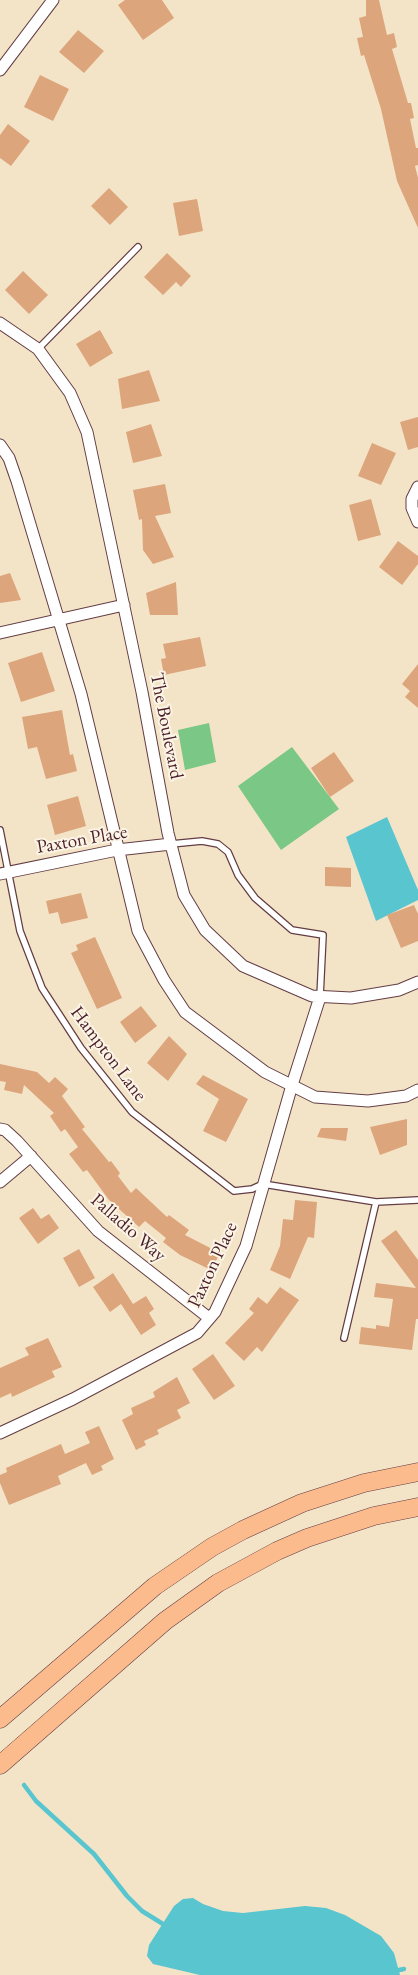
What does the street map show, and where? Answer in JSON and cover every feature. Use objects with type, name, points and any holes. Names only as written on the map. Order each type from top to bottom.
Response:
[{"type":"main road","points":[[0,1720],[154,1586],[212,1547],[242,1530],[302,1503],[364,1483],[418,1472]]},
{"type":"main road","points":[[0,1765],[165,1621],[218,1583],[247,1566],[307,1538],[374,1516],[418,1507]]},
{"type":"street","points":[[0,70],[53,0]]},
{"type":"street","name":"The Boulevard","points":[[0,323],[38,350],[70,393],[87,432],[124,605],[171,844],[184,895],[205,930],[243,966],[312,996],[351,998],[399,990],[418,982]]},
{"type":"street","points":[[0,445],[9,458],[17,481],[81,694],[116,850],[138,932],[164,980],[186,1012],[265,1072],[315,1096],[368,1101],[406,1096],[418,1090]]},
{"type":"street","points":[[418,487],[412,499],[412,508],[418,522]]},
{"type":"street","points":[[0,633],[124,605]]},
{"type":"street","name":"Paxton Place","points":[[3,873],[116,850],[171,844]]},
{"type":"street","name":"Paxton Place","points":[[0,1433],[73,1399],[197,1333],[215,1312],[246,1246],[292,1085],[320,997]]},
{"type":"street","name":"Palladio Way","points":[[0,1129],[5,1130],[31,1156],[98,1231],[210,1318]]},
{"type":"street","points":[[0,1182],[31,1156]]},
{"type":"lane","points":[[38,350],[138,247]]},
{"type":"lane","name":"Hampton Lane","points":[[0,830],[3,873],[20,932],[42,988],[81,1048],[132,1112],[234,1191],[252,1189],[263,1184],[376,1202],[418,1200]]},
{"type":"lane","points":[[171,844],[202,841],[218,844],[228,852],[238,875],[255,898],[292,930],[323,935],[320,997]]},
{"type":"lane","points":[[344,1338],[376,1202]]},
{"type":"green space","points":[[209,723],[216,762],[185,770],[178,730]]},
{"type":"green space","points":[[292,747],[339,809],[281,850],[238,786]]},
{"type":"water","points":[[387,817],[418,890],[418,900],[376,921],[346,837]]},
{"type":"water","points":[[193,1898],[203,1904],[223,1911],[243,1913],[305,1906],[326,1908],[345,1915],[381,1936],[394,1953],[400,1975],[200,1975],[153,1964],[147,1956],[149,1945],[174,1906],[183,1899]]},
{"type":"building","points":[[125,0],[162,0],[174,18],[143,40],[118,5]]},
{"type":"building","points":[[366,0],[379,0],[387,35],[394,33],[397,47],[392,49],[408,103],[411,103],[414,118],[410,119],[416,148],[418,148],[418,165],[415,166],[418,178],[418,228],[397,181],[381,109],[364,55],[361,56],[357,38],[363,37],[359,18],[366,16]]},
{"type":"building","points":[[78,30],[104,51],[84,73],[59,52]]},
{"type":"building","points":[[40,75],[69,89],[53,121],[24,107]]},
{"type":"building","points":[[8,124],[30,141],[11,166],[0,158],[0,135]]},
{"type":"building","points":[[109,188],[128,207],[110,225],[91,206]]},
{"type":"building","points":[[197,199],[203,231],[179,236],[173,203]]},
{"type":"building","points":[[167,253],[191,276],[181,287],[176,282],[163,295],[144,277]]},
{"type":"building","points":[[23,271],[48,295],[29,314],[5,290]]},
{"type":"building","points":[[100,330],[113,353],[90,367],[76,344]]},
{"type":"building","points":[[149,370],[160,401],[122,409],[118,379]]},
{"type":"building","points":[[418,417],[418,447],[408,450],[400,422]]},
{"type":"building","points":[[151,424],[162,456],[133,463],[126,432]]},
{"type":"building","points":[[372,443],[396,453],[381,485],[358,476]]},
{"type":"building","points":[[165,484],[171,513],[155,516],[174,557],[153,564],[143,550],[142,519],[139,520],[133,490]]},
{"type":"building","points":[[371,499],[381,535],[358,541],[349,505]]},
{"type":"building","points":[[398,541],[418,556],[418,564],[402,585],[379,567]]},
{"type":"building","points":[[10,573],[21,600],[0,603],[0,576]]},
{"type":"building","points":[[176,582],[178,615],[150,615],[146,593]]},
{"type":"building","points":[[200,637],[206,666],[164,675],[161,659],[166,658],[163,644]]},
{"type":"building","points":[[42,652],[55,691],[21,702],[8,663]]},
{"type":"building","points":[[418,664],[418,708],[405,697],[410,691],[402,684]]},
{"type":"building","points":[[62,710],[70,755],[73,754],[77,771],[46,779],[37,747],[28,749],[22,717]]},
{"type":"building","points":[[334,752],[354,781],[330,797],[311,768]]},
{"type":"building","points":[[78,796],[86,826],[55,835],[47,805]]},
{"type":"building","points":[[325,867],[351,868],[351,887],[325,886]]},
{"type":"building","points":[[81,893],[88,918],[61,924],[58,912],[49,914],[46,901]]},
{"type":"building","points":[[414,905],[418,914],[418,941],[401,948],[387,915]]},
{"type":"building","points":[[95,937],[122,998],[97,1009],[71,953],[78,950],[76,945]]},
{"type":"building","points":[[141,1006],[157,1026],[135,1043],[120,1022]]},
{"type":"building","points":[[169,1036],[187,1054],[168,1081],[147,1063]]},
{"type":"building","points":[[0,1064],[37,1072],[49,1083],[55,1077],[68,1089],[62,1096],[85,1127],[82,1129],[109,1162],[111,1161],[120,1173],[118,1176],[131,1193],[136,1188],[167,1217],[169,1215],[189,1230],[185,1235],[220,1253],[211,1270],[180,1255],[163,1242],[166,1238],[145,1221],[139,1227],[109,1200],[87,1170],[83,1172],[69,1154],[78,1147],[65,1129],[61,1132],[50,1116],[54,1113],[24,1085],[22,1094],[4,1090],[6,1082],[0,1081]]},
{"type":"building","points":[[203,1075],[248,1099],[226,1142],[203,1131],[219,1099],[196,1084]]},
{"type":"building","points":[[407,1119],[407,1145],[380,1155],[370,1127]]},
{"type":"building","points":[[321,1128],[348,1128],[346,1141],[317,1137]]},
{"type":"building","points":[[295,1200],[317,1202],[314,1238],[308,1237],[290,1279],[270,1270],[280,1246],[283,1219],[293,1220]]},
{"type":"building","points":[[33,1208],[41,1219],[49,1214],[59,1228],[38,1244],[19,1218]]},
{"type":"building","points":[[396,1230],[418,1260],[418,1319],[416,1319],[412,1350],[359,1344],[361,1327],[376,1329],[376,1325],[389,1327],[393,1299],[374,1297],[376,1283],[416,1288],[381,1241]]},
{"type":"building","points":[[79,1249],[95,1278],[79,1287],[63,1258]]},
{"type":"building","points":[[113,1273],[133,1304],[146,1296],[154,1309],[149,1313],[156,1325],[141,1335],[121,1304],[110,1312],[93,1287]]},
{"type":"building","points":[[280,1287],[299,1300],[262,1352],[257,1347],[244,1361],[225,1343],[254,1313],[249,1309],[258,1297],[267,1304]]},
{"type":"building","points":[[48,1338],[62,1367],[52,1371],[55,1377],[12,1397],[11,1393],[0,1398],[0,1368],[29,1355],[25,1348]]},
{"type":"building","points":[[213,1354],[235,1386],[214,1400],[192,1369]]},
{"type":"building","points":[[177,1377],[190,1403],[177,1410],[181,1418],[157,1430],[159,1434],[144,1441],[146,1445],[136,1450],[122,1420],[133,1414],[131,1408],[155,1397],[153,1392]]},
{"type":"building","points":[[99,1426],[114,1459],[101,1466],[103,1470],[92,1475],[86,1463],[58,1476],[61,1484],[9,1505],[0,1483],[0,1475],[7,1472],[6,1468],[61,1444],[65,1454],[90,1443],[85,1432]]},
{"type":"waterway","points":[[24,1785],[36,1801],[94,1854],[127,1896],[142,1911],[163,1924]]},
{"type":"waterway","points":[[399,1970],[404,1969]]}]
